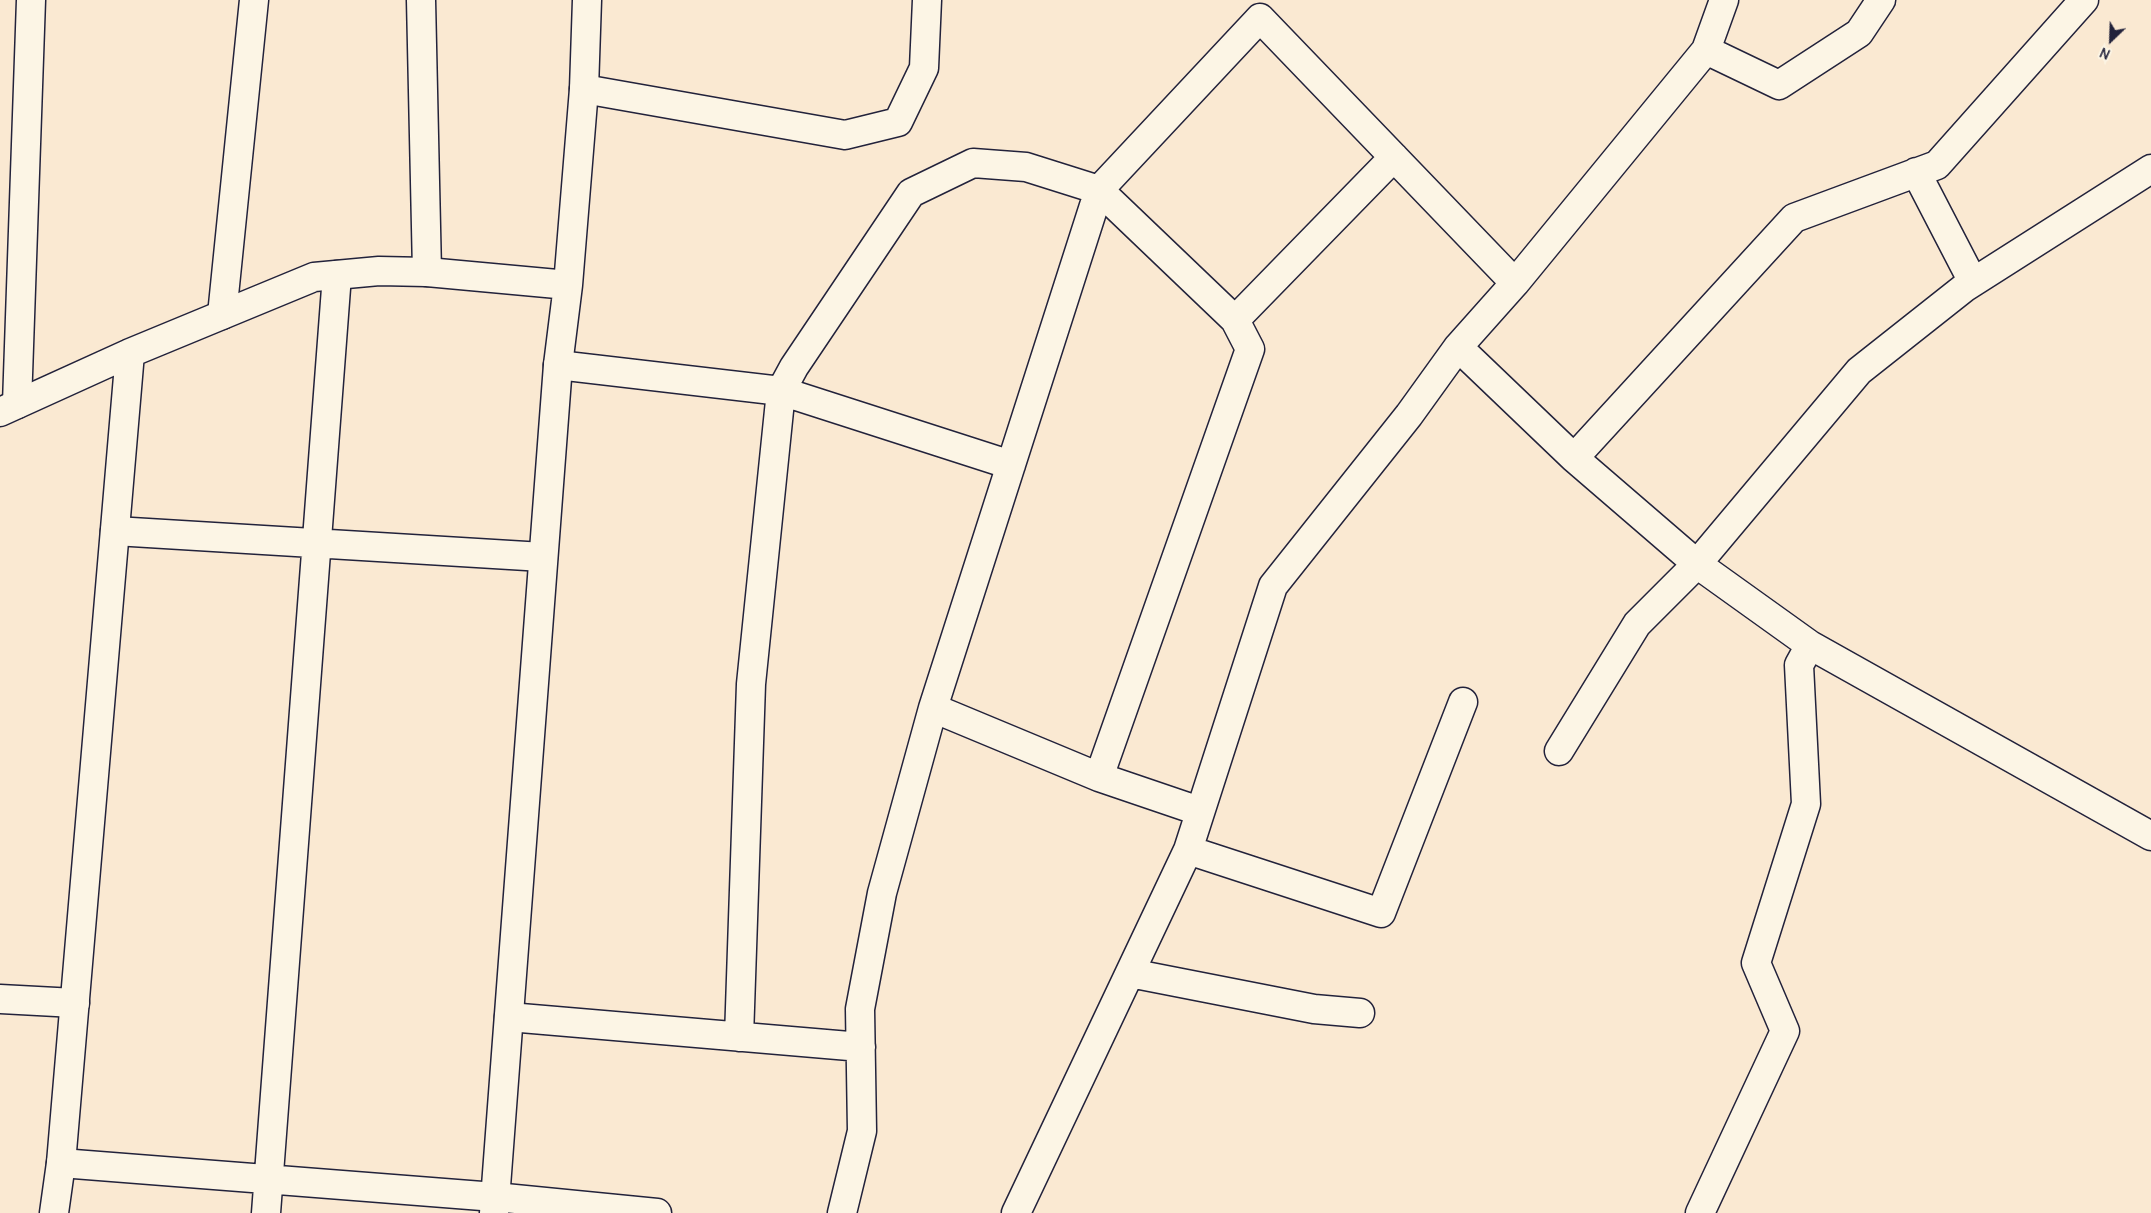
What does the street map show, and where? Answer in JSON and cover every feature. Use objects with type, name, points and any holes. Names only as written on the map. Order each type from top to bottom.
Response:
[{"type":"street","points":[[31,0],[9,408],[130,353],[314,277],[380,271],[427,272],[568,285]]},
{"type":"street","points":[[222,315],[254,0]]},
{"type":"street","points":[[421,0],[427,272]]},
{"type":"street","points":[[495,1205],[558,365],[568,285],[584,89],[588,0]]},
{"type":"street","points":[[584,89],[845,135],[898,122],[924,68],[927,0]]},
{"type":"street","points":[[1016,1213],[1188,850],[1273,586],[1409,415],[1458,348],[1515,283],[1706,50],[1724,0]]},
{"type":"street","points":[[1706,50],[1778,85],[1859,33],[1881,0]]},
{"type":"street","points":[[1574,458],[1794,218],[1937,165],[2084,0]]},
{"type":"street","points":[[842,1213],[862,1131],[860,1009],[882,893],[933,708],[1099,190],[1260,18],[1515,283]]},
{"type":"street","points":[[1235,320],[1394,157]]},
{"type":"street","points":[[739,1037],[751,684],[781,391],[794,367],[911,193],[973,164],[1026,167],[1099,190],[1235,320],[1250,349],[1099,776]]},
{"type":"street","points":[[1559,751],[1637,624],[1697,564],[1859,371],[1973,282],[2151,168]]},
{"type":"street","points":[[1916,172],[1973,282]]},
{"type":"street","points":[[266,1213],[337,275]]},
{"type":"street","points":[[1458,348],[1574,458],[1697,564],[1810,645],[2151,836]]},
{"type":"street","points":[[54,1213],[61,1163],[130,353]]},
{"type":"street","points":[[558,365],[781,391],[1012,465]]},
{"type":"street","points":[[115,530],[318,545],[543,557]]},
{"type":"street","points":[[1700,1213],[1785,1030],[1756,963],[1806,804],[1799,665],[1810,645]]},
{"type":"street","points":[[1188,850],[1381,913],[1463,702]]},
{"type":"street","points":[[933,708],[1099,776],[1199,811]]},
{"type":"street","points":[[1130,973],[1314,1009],[1360,1013]]},
{"type":"street","points":[[0,999],[74,1003]]},
{"type":"street","points":[[509,1017],[861,1048]]},
{"type":"street","points":[[61,1163],[269,1179],[495,1205],[647,1213]]}]
